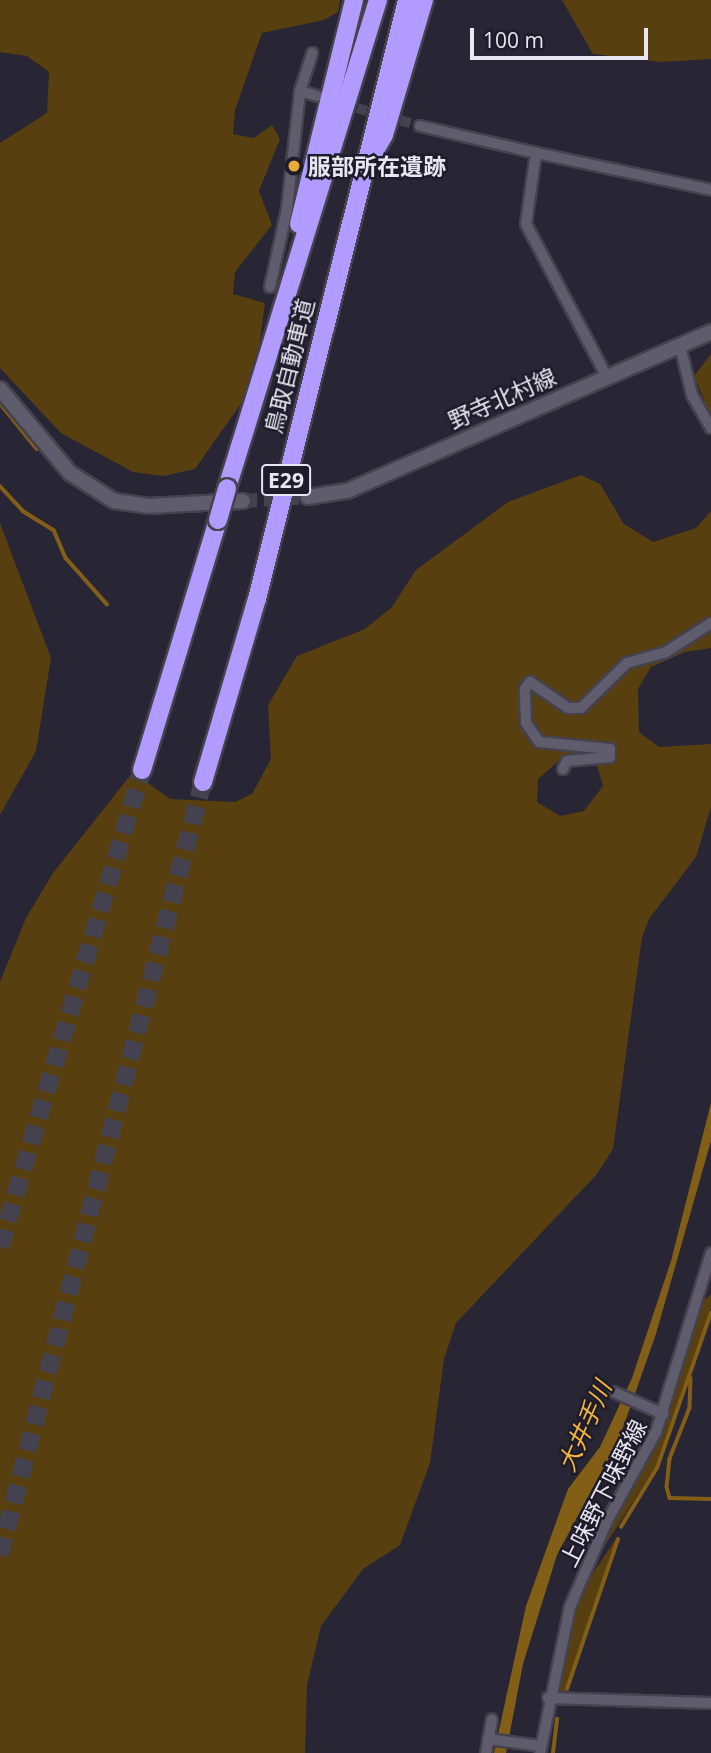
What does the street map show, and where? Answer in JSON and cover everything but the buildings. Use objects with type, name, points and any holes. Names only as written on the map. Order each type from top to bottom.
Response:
[{"type":"highway","points":[[268,364],[354,0]]},
{"type":"highway","name":"鳥取自動車道","points":[[142,770],[378,0]]},
{"type":"highway","name":"鳥取自動車道","points":[[204,782],[257,599],[407,0]]},
{"type":"highway","points":[[361,176],[384,135],[424,0]]},
{"type":"street","points":[[270,287],[288,209],[300,92],[312,53]]},
{"type":"street","points":[[300,92],[317,96]]},
{"type":"street","points":[[419,126],[711,190]]},
{"type":"street","points":[[536,153],[526,224],[607,377]]},
{"type":"street","name":"野寺北村線","points":[[308,496],[347,491],[711,332]]},
{"type":"street","points":[[680,346],[691,395],[711,428]]},
{"type":"street","points":[[0,389],[70,472],[114,501],[148,506],[243,502]]},
{"type":"street","points":[[563,769],[567,761],[610,757],[610,749],[539,742],[526,723],[525,688],[530,682],[568,708],[580,708],[627,663],[666,652],[711,623]]},
{"type":"street","name":"上味野下味野線","points":[[538,1748],[548,1698],[584,1569],[658,1411],[706,1289],[711,1254]]},
{"type":"street","points":[[614,1392],[658,1411]]},
{"type":"street","points":[[548,1698],[711,1703]]},
{"type":"street","points":[[486,1753],[492,1720]]},
{"type":"street","points":[[490,1739],[538,1748]]},
{"type":"shaded area","points":[[0,0],[340,0],[338,12],[324,20],[262,33],[235,110],[233,134],[254,138],[272,125],[280,139],[259,191],[272,225],[235,272],[233,294],[265,303],[254,385],[195,469],[164,476],[133,472],[61,433],[0,368],[0,143],[47,113],[49,72],[27,56],[0,52]]},
{"type":"shaded area","points":[[562,0],[711,0],[711,59],[661,62],[593,54]]},
{"type":"shaded area","points":[[711,354],[711,416],[694,376]]},
{"type":"shaded area","points":[[581,475],[600,484],[624,524],[653,542],[696,528],[711,511],[711,648],[685,652],[651,667],[638,689],[639,732],[659,747],[711,744],[711,807],[696,857],[649,919],[642,937],[613,1149],[597,1174],[456,1323],[444,1359],[430,1463],[400,1545],[363,1569],[321,1626],[307,1685],[305,1753],[0,1753],[0,982],[26,918],[53,873],[133,772],[170,799],[235,802],[252,794],[271,759],[268,705],[297,656],[365,629],[392,607],[416,570],[508,502]],"holes":[[[564,756],[596,762],[603,786],[584,811],[560,816],[537,802],[538,779]]]},
{"type":"shaded area","points":[[0,523],[51,658],[36,751],[0,815]]},
{"type":"shaded area","points":[[711,1103],[711,1141],[656,1334],[619,1439],[557,1555],[523,1664],[506,1753],[494,1753],[526,1606],[568,1489],[600,1447],[632,1378],[671,1261]]},
{"type":"shaded area","points":[[711,1294],[711,1308],[655,1468],[591,1567],[649,1457],[702,1302]]},
{"type":"shaded area","points":[[617,1537],[564,1696],[556,1695],[576,1599]]},
{"type":"waterway","points":[[0,403],[37,449]]},
{"type":"waterway","points":[[0,486],[23,511],[54,530],[66,558],[107,604]]},
{"type":"waterway","points":[[621,1527],[657,1468],[711,1313]]},
{"type":"waterway","points":[[691,1378],[690,1408],[670,1459],[667,1487],[670,1498],[711,1499]]},
{"type":"waterway","points":[[567,1689],[618,1539]]},
{"type":"waterway","points":[[553,1753],[557,1719]]},
{"type":"tunnel","points":[[343,104],[420,126]]},
{"type":"tunnel","points":[[243,501],[308,497]]},
{"type":"tunnel","points":[[0,1247],[142,770]]},
{"type":"tunnel","points":[[0,1555],[203,782]]},
{"type":"place","name":"服部所在遺跡","points":[[294,166]]},
{"type":"water label","name":"大井手川","points":[[584,1426]]}]
